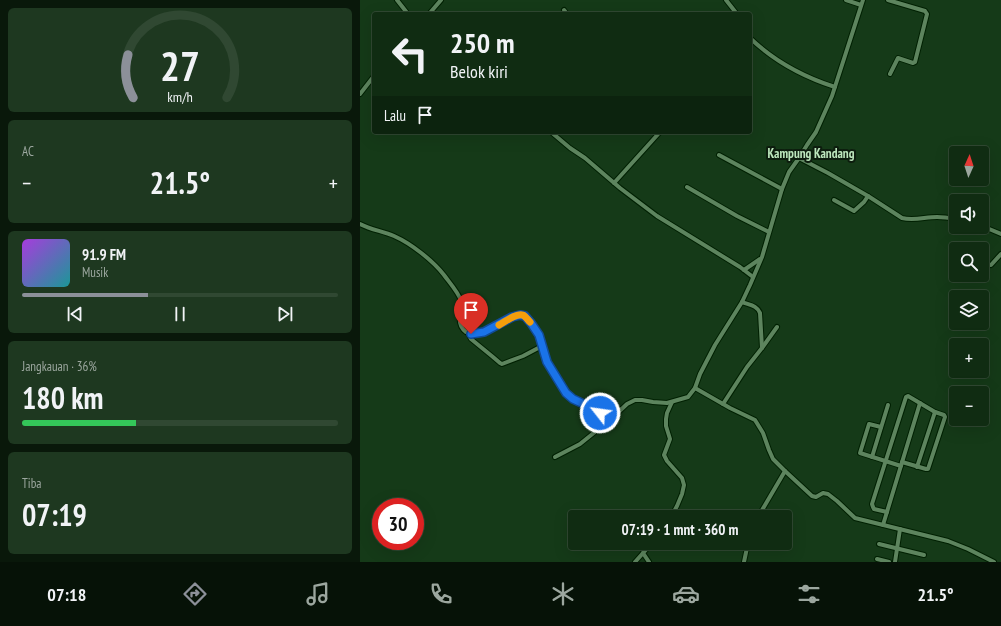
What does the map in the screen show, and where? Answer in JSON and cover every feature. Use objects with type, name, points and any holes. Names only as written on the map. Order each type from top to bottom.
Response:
[{"type":"street","points":[[397,0],[406,12]]},
{"type":"street","points":[[431,12],[441,0]]},
{"type":"street","points":[[726,0],[735,12]]},
{"type":"street","points":[[846,0],[861,5]]},
{"type":"street","points":[[555,458],[580,444],[627,404],[635,400],[667,403],[672,402],[688,397],[695,388],[700,374],[715,345],[742,302],[762,257],[768,232],[782,189],[790,172],[816,132],[832,96],[863,0]]},
{"type":"street","points":[[888,0],[925,11],[928,14],[915,62],[913,63],[898,58],[890,74]]},
{"type":"street","points":[[752,40],[762,49],[792,68],[812,79],[835,87]]},
{"type":"street","points":[[360,94],[372,79]]},
{"type":"street","points":[[554,134],[657,216],[753,277]]},
{"type":"street","points":[[614,183],[658,134]]},
{"type":"street","points":[[719,155],[782,189]]},
{"type":"street","points":[[799,158],[868,196],[902,218],[907,220],[937,217],[949,218]]},
{"type":"street","points":[[687,187],[768,232]]},
{"type":"street","points":[[834,200],[854,211],[868,196]]},
{"type":"street","points":[[360,224],[366,228],[394,236],[407,243],[420,252],[443,274],[460,300],[461,326],[463,330],[468,333],[474,334],[484,332],[512,317],[520,315],[525,316],[539,335],[547,362],[566,393],[573,399],[611,419]]},
{"type":"street","points":[[989,229],[1001,234]]},
{"type":"street","points":[[991,265],[1001,254]]},
{"type":"street","points":[[744,270],[756,263],[762,257]]},
{"type":"street","points":[[742,302],[755,307],[760,313],[762,348]]},
{"type":"street","points":[[723,404],[777,327]]},
{"type":"street","points":[[468,333],[471,339],[502,364],[523,356],[542,346]]},
{"type":"street","points":[[695,388],[754,420],[763,433],[773,459],[812,496],[826,493],[855,518],[948,541],[994,562]]},
{"type":"street","points":[[881,427],[869,424],[860,452],[861,453],[886,461],[927,470],[929,468],[945,417],[944,415],[935,412],[908,396],[906,397],[886,461],[872,504],[874,509],[887,512]]},
{"type":"street","points":[[672,402],[666,419],[666,426],[670,439],[664,455],[667,461],[682,478],[684,485],[682,494],[675,510]]},
{"type":"street","points":[[883,525],[920,403]]},
{"type":"street","points":[[872,457],[888,405]]},
{"type":"street","points":[[917,467],[935,412]]},
{"type":"street","points":[[762,510],[785,471]]},
{"type":"street","points":[[894,562],[900,529]]},
{"type":"street","points":[[879,544],[924,555]]},
{"type":"street","points":[[635,562],[645,555],[648,550]]},
{"type":"street","points":[[746,561],[747,550]]},
{"type":"street","points":[[645,555],[649,562]]},
{"type":"street","points":[[877,559],[889,562]]},
{"type":"slow traffic","points":[[499,325],[512,317],[520,315],[525,316],[530,322]]},
{"type":"district","name":"Kampung Kandang","points":[[811,153]]},
{"type":"route","points":[[471,334],[484,332],[498,326],[512,317],[520,315],[525,316],[539,335],[547,362],[566,393],[573,399],[600,413]]}]
